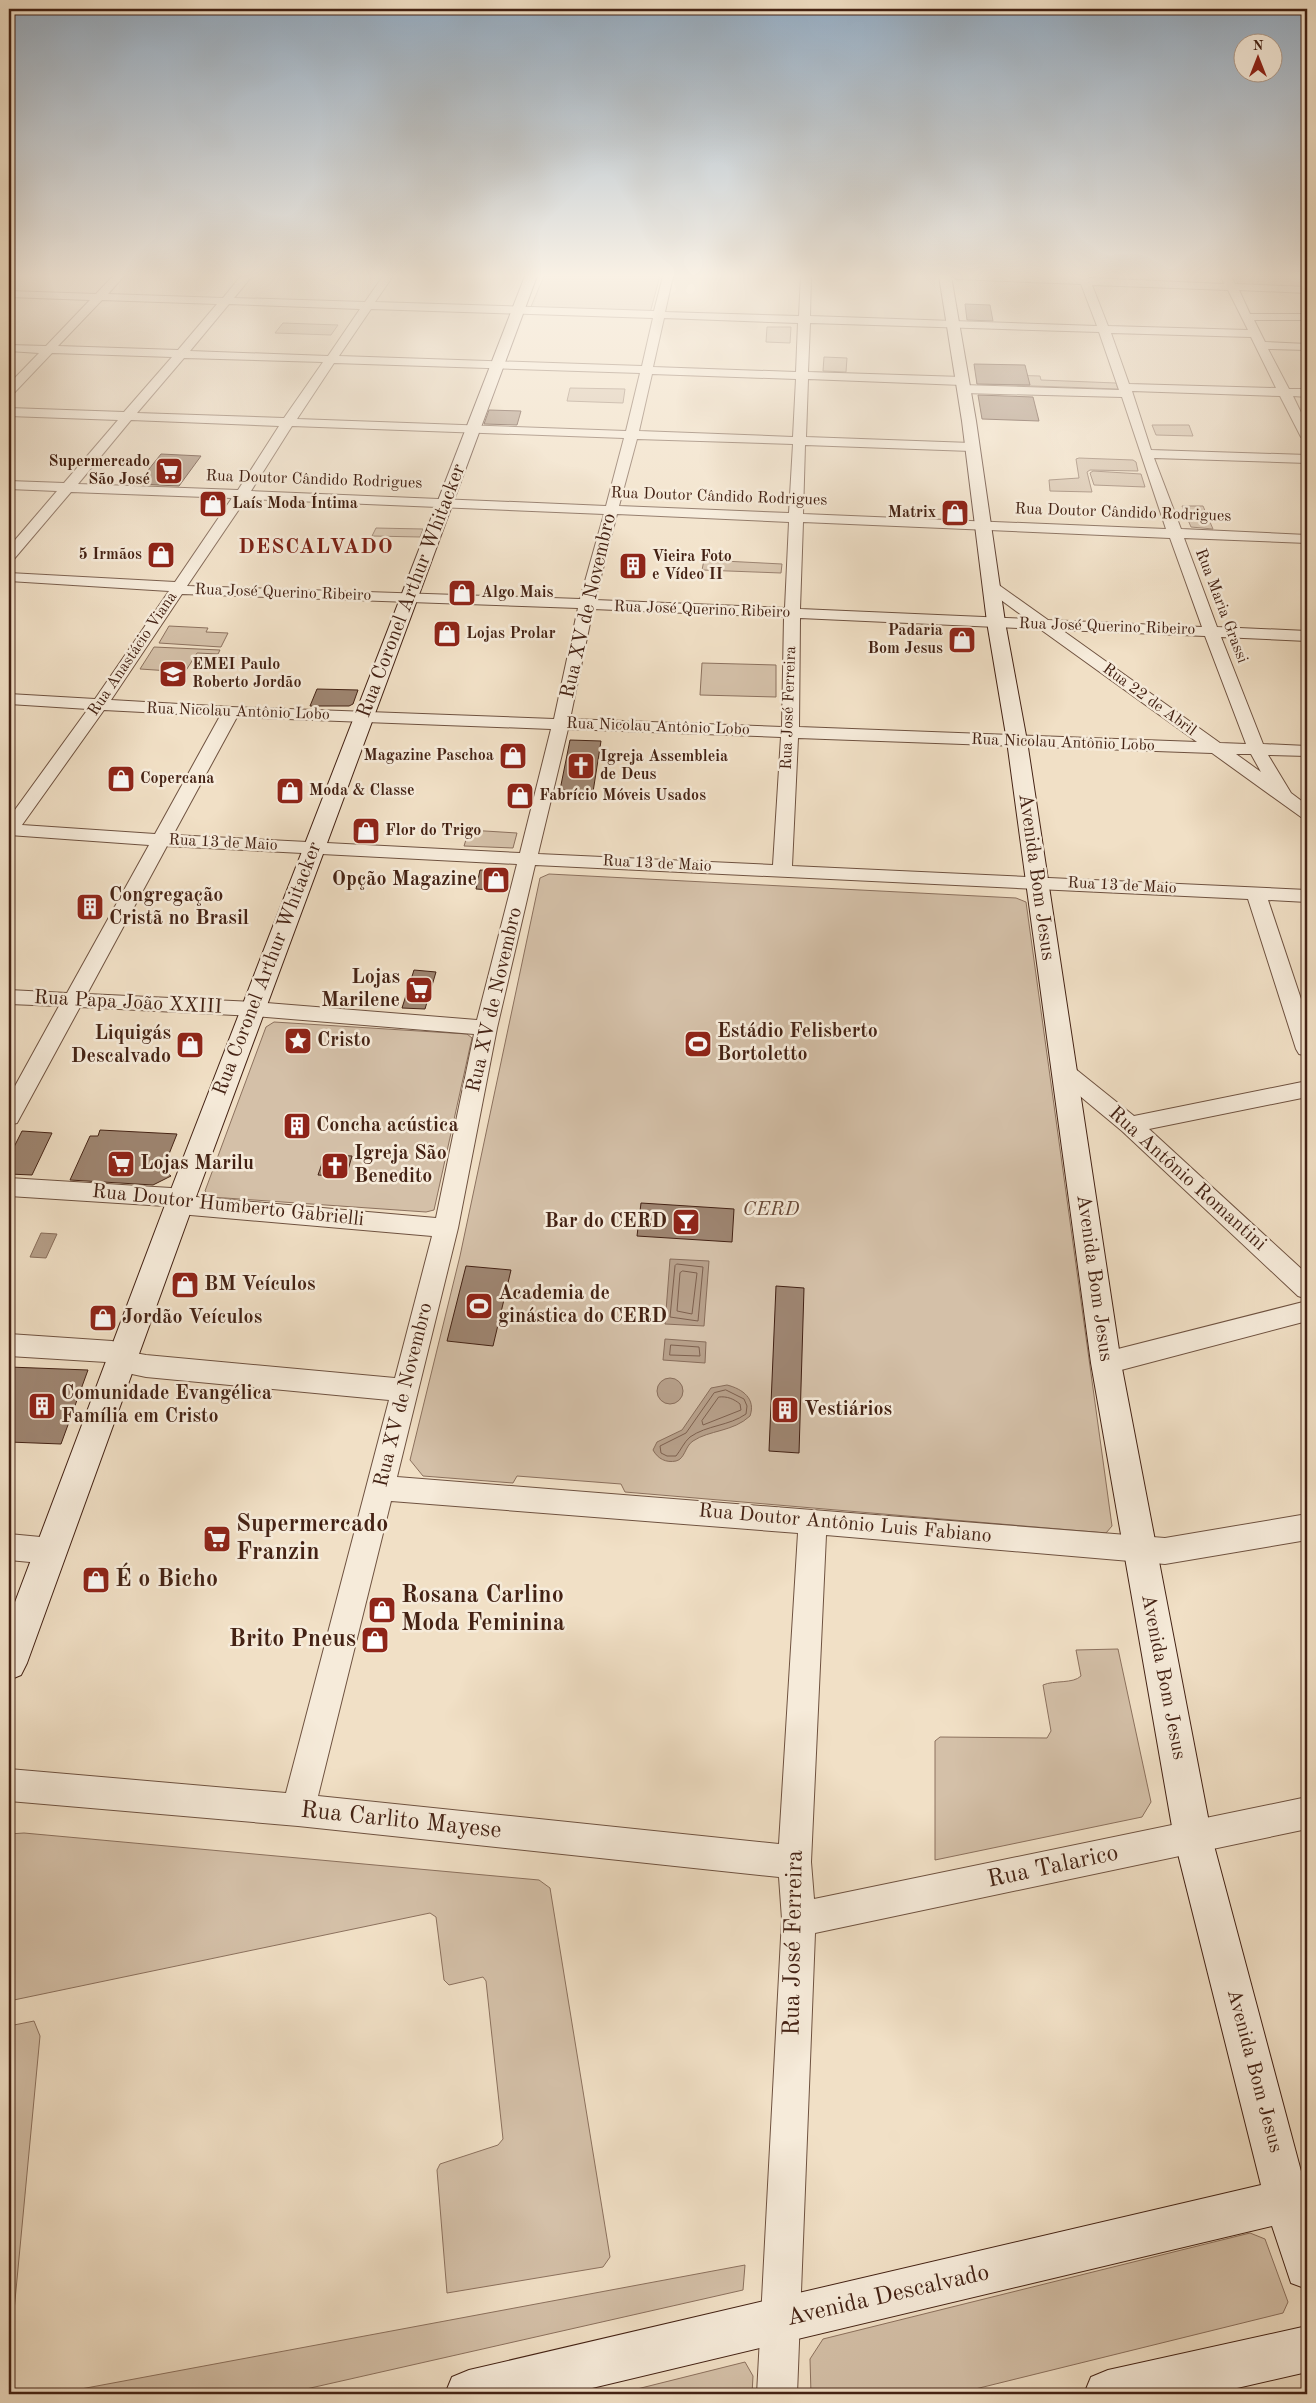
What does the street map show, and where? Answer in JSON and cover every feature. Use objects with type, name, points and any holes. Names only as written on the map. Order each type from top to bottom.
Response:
[{"type":"street","points":[[9,556],[153,388]]},
{"type":"street","name":"Rua Anastácio Viana","points":[[10,827],[100,704],[312,388]]},
{"type":"street","name":"Rua Coronel Arthur Whitacker","points":[[9,1663],[179,1205],[489,388]]},
{"type":"street","name":"Rua XV de Novembro","points":[[298,1810],[446,1228],[486,1028],[561,723],[586,605],[643,388]]},
{"type":"street","name":"Rua José Ferreira","points":[[782,871],[790,732],[792,614],[802,388]]},
{"type":"street","name":"Avenida Bom Jesus","points":[[963,388],[996,622],[1017,741],[1106,1363],[1138,1548],[1193,1838],[1297,2198],[1307,2267]]},
{"type":"street","points":[[1048,388],[1307,393]]},
{"type":"street","name":"Rua Maria Grassi","points":[[1125,388],[1174,532],[1257,750],[1284,796]]},
{"type":"street","points":[[1281,388],[1307,435]]},
{"type":"street","points":[[9,412],[972,447]]},
{"type":"street","points":[[1146,454],[1307,459]]},
{"type":"street","name":"Rua Doutor Cândido Rodrigues","points":[[9,485],[1307,539]]},
{"type":"street","name":"Rua José Querino Ribeiro","points":[[9,577],[178,586],[187,591],[408,597],[1307,636]]},
{"type":"street","name":"Rua 22 de Abril","points":[[991,586],[1307,812]]},
{"type":"street","name":"Rua Nicolau Antônio Lobo","points":[[9,699],[231,712],[1307,751]]},
{"type":"street","points":[[9,1117],[231,712]]},
{"type":"street","name":"Rua 13 de Maio","points":[[10,827],[25,832],[314,849],[528,857],[1307,896]]},
{"type":"street","points":[[1256,894],[1307,1049]]},
{"type":"street","name":"Rua Papa João XXIII","points":[[9,997],[254,1009],[486,1028]]},
{"type":"street","name":"Rua Antônio Romantini","points":[[1065,1072],[1297,1268],[1307,1289]]},
{"type":"street","points":[[1130,1125],[1307,1089]]},
{"type":"street","name":"Rua Doutor Humberto Gabrielli","points":[[9,1187],[172,1197],[179,1205],[446,1228]]},
{"type":"street","points":[[1106,1363],[1307,1311]]},
{"type":"street","points":[[9,1345],[112,1352],[122,1362],[146,1366],[404,1390]]},
{"type":"street","name":"Rua Doutor Antônio Luis Fabiano","points":[[381,1488],[813,1521],[1165,1551],[1307,1527]]},
{"type":"street","name":"Rua José Ferreira","points":[[777,2394],[799,1919],[794,1862],[813,1521]]},
{"type":"street","points":[[9,1547],[51,1551]]},
{"type":"street","name":"Rua Carlito Mayese","points":[[9,1785],[298,1810],[794,1862]]},
{"type":"street","name":"Rua Talarico","points":[[799,1919],[1307,1813]]},
{"type":"street","name":"Avenida Descalvado","points":[[469,2394],[1297,2198]]},
{"type":"street","points":[[1108,2394],[1307,2349]]},
{"type":"green space","points":[[570,388],[625,389],[623,403],[567,401]]},
{"type":"green space","points":[[1152,425],[1189,425],[1193,436],[1156,435]]},
{"type":"green space","points":[[1076,459],[1133,460],[1136,462],[1138,471],[1090,470],[1087,472],[1092,492],[1050,491],[1049,480],[1079,478]]},
{"type":"green space","points":[[1093,471],[1141,474],[1145,487],[1094,485],[1090,473]]},
{"type":"green space","points":[[1182,506],[1203,506],[1213,529],[1191,527]]},
{"type":"green space","points":[[376,528],[423,529],[420,537],[372,536]]},
{"type":"green space","points":[[704,560],[782,564],[781,573],[702,570]]},
{"type":"green space","points":[[169,626],[208,628],[206,632],[228,633],[221,647],[159,643]]},
{"type":"green space","points":[[154,647],[220,650],[218,654],[197,653],[185,672],[140,669]]},
{"type":"green space","points":[[702,663],[776,665],[776,697],[700,695]]},
{"type":"green space","points":[[469,830],[517,833],[513,848],[464,846]]},
{"type":"green space","name":"CERD","points":[[549,874],[1016,898],[1026,902],[1112,1526],[1106,1533],[625,1492],[621,1484],[517,1476],[513,1483],[423,1476],[410,1460],[460,1256],[540,878]]},
{"type":"green space","points":[[274,1022],[467,1034],[472,1038],[434,1210],[426,1212],[211,1197],[205,1191],[266,1027]]},
{"type":"green space","points":[[1118,1649],[1151,1802],[1142,1817],[935,1860],[935,1741],[940,1737],[1047,1738],[1051,1731],[1043,1685],[1073,1680],[1081,1676],[1076,1650]]},
{"type":"green space","points":[[24,1833],[539,1880],[550,1888],[610,2257],[603,2267],[447,2293],[437,2170],[440,2164],[498,2145],[503,2139],[486,1981],[483,1977],[449,1985],[444,1980],[436,1917],[430,1913],[9,2001],[9,1834]]},
{"type":"green space","points":[[34,2021],[40,2036],[9,2364],[9,2026]]},
{"type":"green space","points":[[1250,2233],[1265,2239],[1288,2302],[1283,2313],[955,2394],[811,2394],[810,2359],[823,2339]]},
{"type":"green space","points":[[745,2265],[743,2290],[284,2394],[54,2394]]},
{"type":"green space","points":[[745,2362],[753,2376],[752,2394],[617,2394]]},
{"type":"water","points":[[41,1233],[57,1234],[46,1258],[30,1257]]},
{"type":"water","points":[[670,1259],[709,1261],[704,1326],[665,1324]]},
{"type":"water","points":[[665,1339],[706,1342],[705,1363],[663,1360]]},
{"type":"water","points":[[670,1378],[679,1382],[683,1391],[679,1400],[670,1404],[661,1400],[657,1391],[661,1382]]},
{"type":"water","points":[[727,1385],[743,1392],[750,1400],[750,1416],[729,1428],[699,1437],[690,1443],[679,1460],[663,1460],[657,1456],[653,1450],[657,1442],[682,1430],[711,1388]]},
{"type":"building","points":[[978,395],[1033,397],[1039,421],[982,419]]},
{"type":"building","points":[[489,410],[521,411],[517,425],[484,424]]},
{"type":"building","name":"Supermercado São José","points":[[161,454],[201,456],[179,486],[137,484]]},
{"type":"building","points":[[317,689],[358,690],[353,704],[349,706],[310,706]]},
{"type":"building","name":"Igreja Assembleia de Deus","points":[[570,740],[601,741],[593,792],[560,790]]},
{"type":"building","name":"Opção Magazine","points":[[480,870],[497,871],[506,876],[509,881],[506,891],[476,889]]},
{"type":"building","name":"Lojas Marilene","points":[[414,970],[436,972],[425,1009],[402,1008]]},
{"type":"building","name":"Lojas Marilu","points":[[100,1130],[177,1134],[163,1169],[171,1176],[153,1185],[70,1180],[90,1136],[98,1136]]},
{"type":"building","points":[[22,1131],[52,1133],[32,1175],[9,1174],[9,1157]]},
{"type":"building","name":"Igreja São Benedito","points":[[325,1155],[352,1156],[346,1177],[318,1175]]},
{"type":"building","name":"Bar do CERD","points":[[641,1203],[734,1209],[732,1242],[637,1236]]},
{"type":"building","name":"Academia de ginástica do CERD","points":[[466,1266],[511,1270],[493,1346],[447,1341]]},
{"type":"building","name":"Vestiários","points":[[776,1286],[804,1288],[799,1453],[769,1451]]},
{"type":"building","name":"Comunidade Evangélica Família em Cristo","points":[[9,1367],[88,1370],[61,1444],[9,1442]]},
{"type":"place","name":"Supermercado São José","points":[[169,471]]},
{"type":"place","name":"Laís Moda Íntima","points":[[213,504]]},
{"type":"place","name":"Matrix","points":[[955,513]]},
{"type":"place","name":"5 Irmãos","points":[[161,555]]},
{"type":"place","name":"Vieira Foto e Vídeo II","points":[[633,566]]},
{"type":"place","name":"Algo Mais","points":[[462,593]]},
{"type":"place","name":"Lojas Prolar","points":[[447,634]]},
{"type":"place","name":"Padaria Bom Jesus","points":[[962,640]]},
{"type":"place","name":"EMEI Paulo Roberto Jordão","points":[[173,674]]},
{"type":"place","name":"Magazine Paschoa","points":[[513,756]]},
{"type":"place","name":"Igreja Assembleia de Deus","points":[[581,766]]},
{"type":"place","name":"Copercana","points":[[121,779]]},
{"type":"place","name":"Moda & Classe","points":[[290,791]]},
{"type":"place","name":"Fabrício Móveis Usados","points":[[520,796]]},
{"type":"place","name":"Flor do Trigo","points":[[366,831]]},
{"type":"place","name":"Opção Magazine","points":[[496,880]]},
{"type":"place","name":"Congregação Cristã no Brasil","points":[[90,907]]},
{"type":"place","name":"Lojas Marilene","points":[[419,990]]},
{"type":"place","name":"Cristo","points":[[298,1041]]},
{"type":"place","name":"Estádio Felisberto Bortoletto","points":[[698,1044]]},
{"type":"place","name":"Liquigás Descalvado","points":[[190,1045]]},
{"type":"place","name":"Concha acústica","points":[[297,1126]]},
{"type":"place","name":"Lojas Marilu","points":[[121,1164]]},
{"type":"place","name":"Igreja São Benedito","points":[[335,1166]]},
{"type":"place","name":"Bar do CERD","points":[[686,1222]]},
{"type":"place","name":"BM Veículos","points":[[185,1285]]},
{"type":"place","name":"Academia de ginástica do CERD","points":[[479,1306]]},
{"type":"place","name":"Jordão Veículos","points":[[103,1318]]},
{"type":"place","name":"Comunidade Evangélica Família em Cristo","points":[[42,1406]]},
{"type":"place","name":"Vestiários","points":[[785,1410]]},
{"type":"place","name":"Supermercado Franzin","points":[[217,1539]]},
{"type":"place","name":"É o Bicho","points":[[96,1580]]},
{"type":"place","name":"Rosana Carlino Moda Feminina","points":[[382,1610]]},
{"type":"place","name":"Brito Pneus","points":[[375,1640]]},
{"type":"district","name":"DESCALVADO","points":[[316,547]]}]
